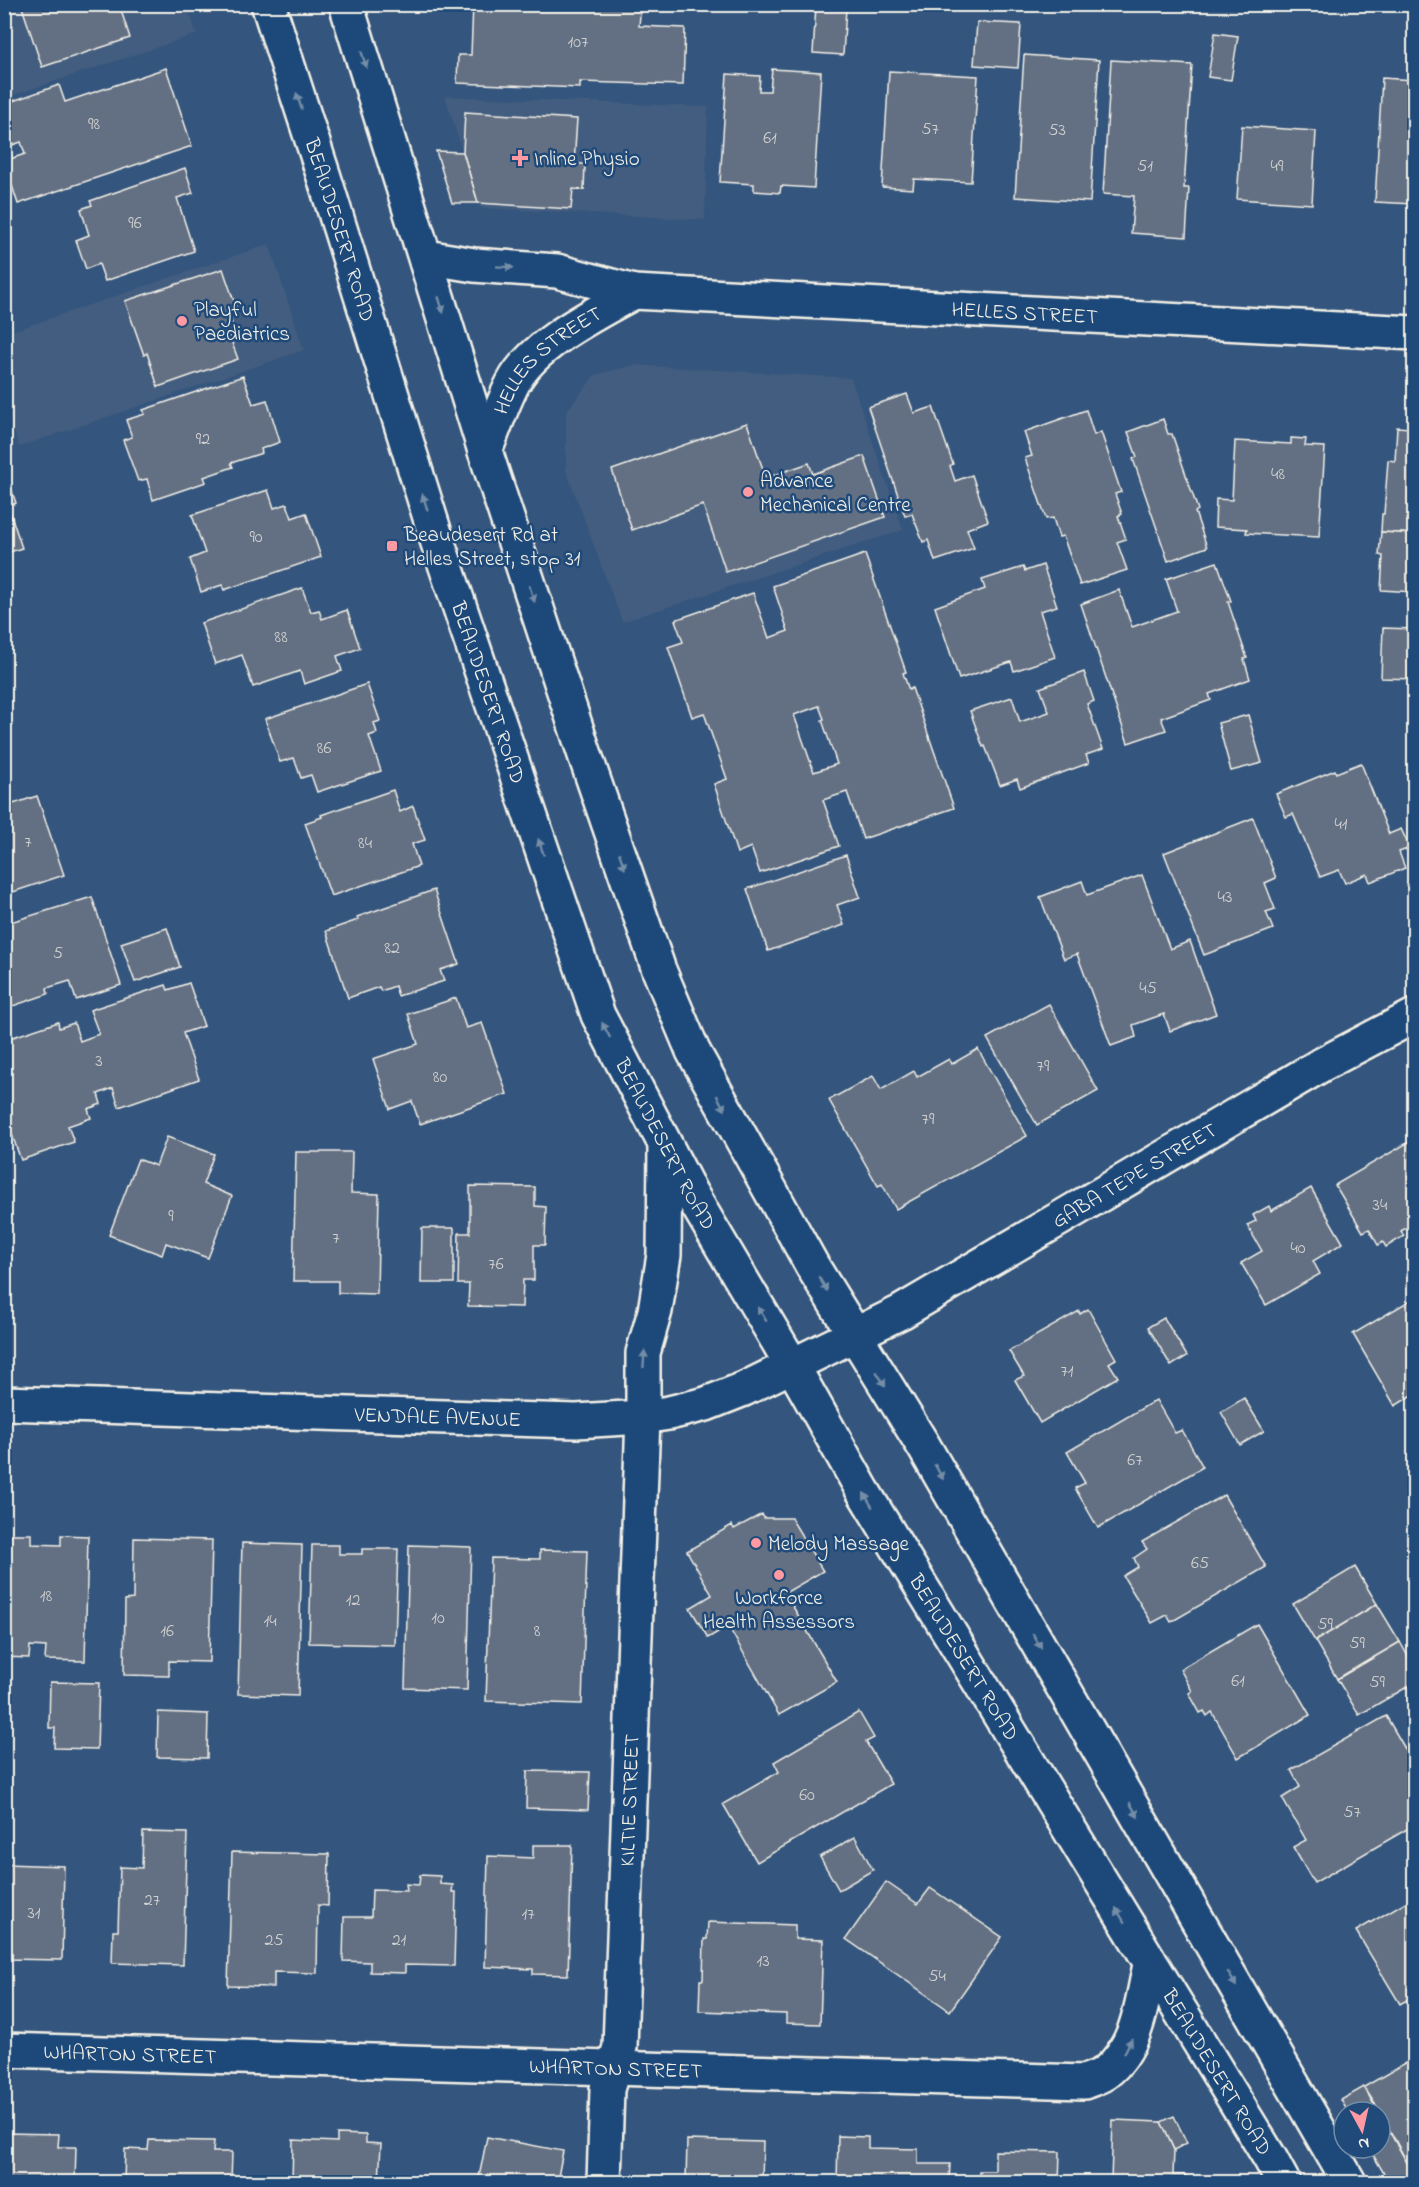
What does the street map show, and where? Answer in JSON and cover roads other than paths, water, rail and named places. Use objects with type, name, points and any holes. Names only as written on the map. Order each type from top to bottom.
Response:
[{"type":"main road","name":"BEAUDESERT ROAD","points":[[267,4],[324,177],[438,543],[598,1015],[691,1194],[863,1491],[1283,2182]]},
{"type":"main road","points":[[346,4],[485,451],[659,970],[693,1051],[799,1242],[923,1444],[1349,2182]]},
{"type":"main road","name":"HELLES STREET","points":[[426,257],[474,265],[557,271],[634,291],[1414,333]]},
{"type":"main road","name":"HELLES STREET","points":[[485,451],[514,381],[535,356],[558,336],[634,291]]},
{"type":"main road","name":"GABA TEPE STREET","points":[[854,1335],[938,1291],[1321,1065],[1414,1016]]},
{"type":"main road","name":"KILTIE STREET","points":[[604,2182],[607,2089],[620,2047],[643,1417],[643,1353],[655,1311],[664,1255],[665,1144]]},
{"type":"main road","name":"VENDALE AVENUE","points":[[4,1403],[576,1421],[643,1417],[706,1404],[744,1389],[854,1335]]},
{"type":"main road","name":"WHARTON STREET","points":[[4,2050],[1084,2082],[1105,2073],[1124,2055],[1134,2033],[1150,1965]]},
{"type":"place","name":"Inline Physio","points":[[520,158]]},
{"type":"place","name":"Playful Paediatrics","points":[[182,321]]},
{"type":"place","name":"Advance Mechanical Centre","points":[[748,492]]},
{"type":"place","name":"Beaudesert Rd at Helles Street, stop 31","points":[[392,546]]},
{"type":"place","name":"Melody Massage","points":[[756,1543]]},
{"type":"place","name":"Workforce Health Assessors","points":[[779,1575]]}]
